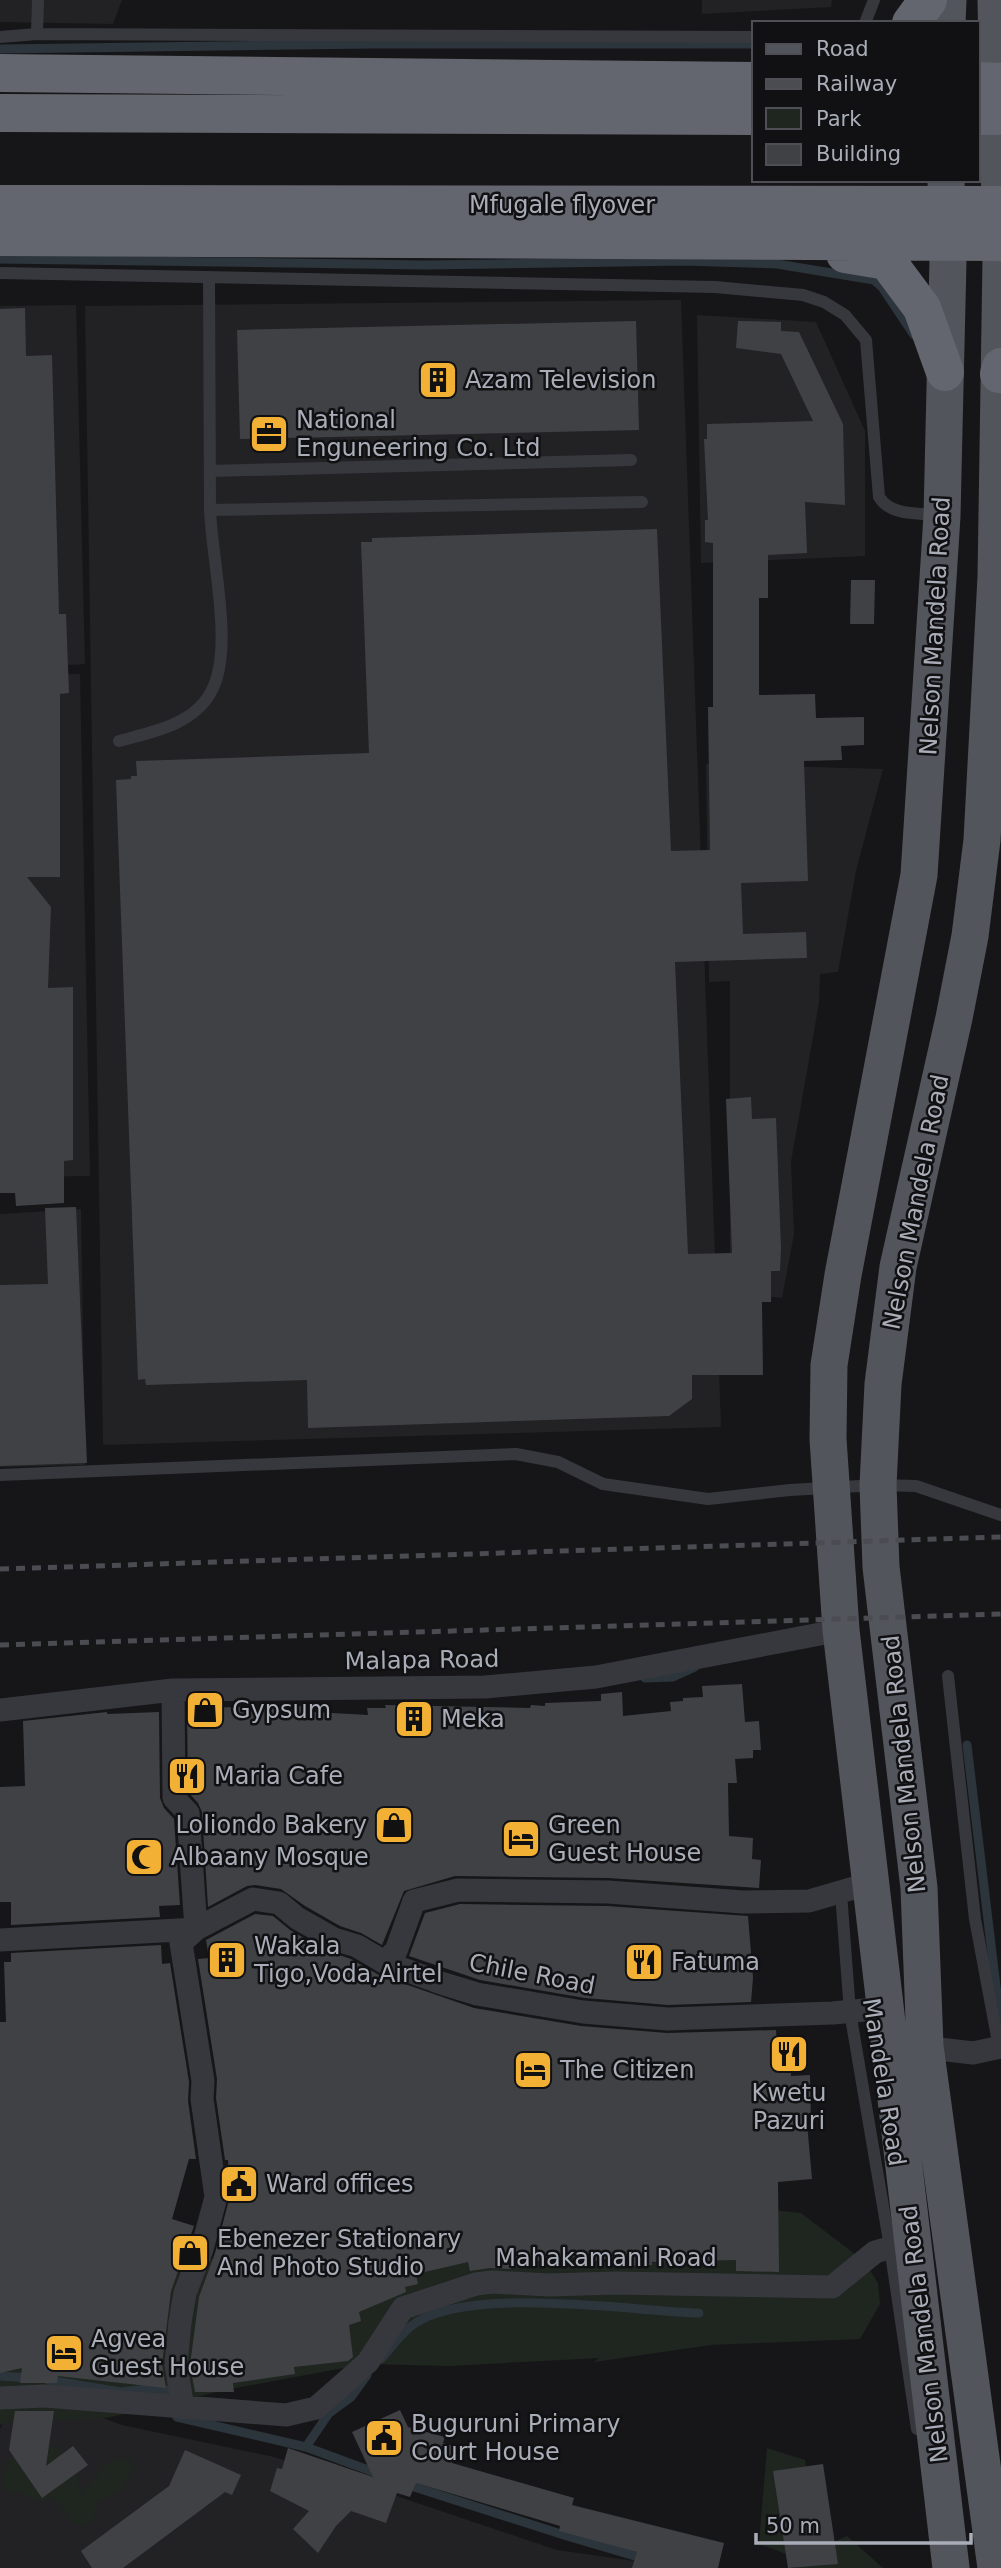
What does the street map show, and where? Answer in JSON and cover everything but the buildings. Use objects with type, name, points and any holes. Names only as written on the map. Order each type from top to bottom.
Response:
[{"type":"highway","points":[[913,21],[928,0]]},
{"type":"highway","points":[[0,74],[752,81]]},
{"type":"highway","points":[[980,113],[995,90]]},
{"type":"highway","points":[[0,113],[752,116]]},
{"type":"highway","name":"Mfugale flyover","points":[[0,204],[1001,205]]},
{"type":"highway","points":[[0,236],[1001,242]]},
{"type":"highway","points":[[724,239],[887,261],[922,308],[945,372]]},
{"type":"main road","points":[[947,21],[948,0]]},
{"type":"main road","name":"Nelson Mandela Road","points":[[951,2568],[902,2244],[908,2046],[919,1888],[881,1567],[878,1485],[883,1384],[898,1267],[954,1018],[970,936],[982,841],[996,578],[1000,370],[1001,242],[995,90],[996,0]]},
{"type":"main road","name":"Nelson Mandela Road","points":[[946,182],[942,516],[919,875],[843,1275],[829,1365],[828,1439],[856,1888],[886,2008],[908,2046],[996,2568]]},
{"type":"street","name":"Malapa Road","points":[[0,1710],[173,1690],[485,1687],[596,1677],[841,1630]]},
{"type":"street","points":[[173,1690],[174,1798],[188,1813],[196,1929],[181,1943],[203,2081],[202,2099],[216,2197],[202,2249],[185,2293],[180,2322],[176,2365],[183,2408]]},
{"type":"street","points":[[384,1962],[396,1951],[414,1901],[458,1889],[608,1892],[743,1902],[809,1901],[856,1888]]},
{"type":"street","name":"Chile Road","points":[[0,1940],[196,1929],[253,1899],[279,1903],[297,1919],[334,1939],[357,1946],[384,1962],[477,1994],[589,2013],[668,2019],[850,2012],[886,2008]]},
{"type":"street","points":[[908,2046],[973,2053],[1001,2051]]},
{"type":"street","name":"Mahakamani Road","points":[[0,2394],[286,2415],[316,2408],[368,2362],[403,2308],[476,2284],[615,2283],[832,2287],[874,2252],[902,2244]]},
{"type":"lane","points":[[37,34],[38,0]]},
{"type":"lane","points":[[867,21],[874,0]]},
{"type":"lane","points":[[0,37],[37,34],[752,37]]},
{"type":"lane","points":[[0,273],[715,287],[803,295],[824,302],[845,315],[866,340],[879,497],[885,506],[892,510],[942,516]]},
{"type":"lane","points":[[119,741],[159,730],[188,717],[211,694],[221,664],[210,510],[209,279]]},
{"type":"lane","points":[[211,471],[631,460]]},
{"type":"lane","points":[[210,510],[642,502]]},
{"type":"lane","points":[[0,1475],[516,1454],[558,1462],[603,1485],[708,1499],[878,1485],[916,1486],[1001,1515]]},
{"type":"lane","points":[[948,1676],[975,1919],[1001,2051]]},
{"type":"lane","name":"Mandela Road","points":[[856,1888],[850,2012],[902,2244],[919,2446]]},
{"type":"shaded area","points":[[0,0],[122,0],[113,24],[0,22]]},
{"type":"shaded area","points":[[702,0],[832,0],[831,7],[702,14]]},
{"type":"shaded area","points":[[681,300],[721,1427],[103,1445],[85,306]]},
{"type":"shaded area","points":[[76,305],[85,664],[0,669],[0,306]]},
{"type":"shaded area","points":[[697,315],[816,322],[865,431],[865,556],[701,563]]},
{"type":"shaded area","points":[[80,674],[90,1176],[0,1177],[0,676]]},
{"type":"shaded area","points":[[706,764],[883,769],[856,871],[838,972],[820,974],[819,1003],[791,1162],[794,1234],[782,1298],[730,1292],[730,981],[709,982]]},
{"type":"shaded area","points":[[81,1209],[85,1465],[0,1467],[0,1214]]},
{"type":"shaded area","points":[[21,2388],[122,2425],[274,2457],[372,2486],[557,2550],[667,2568],[0,2568],[0,2429]]},
{"type":"green space","points":[[765,2209],[801,2213],[864,2261],[878,2283],[880,2304],[860,2339],[711,2345],[594,2362],[599,2358],[449,2366],[365,2364],[220,2391],[105,2418],[9,2422],[0,2425],[0,2284],[98,2269],[191,2263],[262,2248],[526,2241],[599,2262],[653,2263]]},
{"type":"green space","points":[[43,2444],[60,2448],[67,2468],[78,2479],[81,2493],[106,2463],[127,2458],[135,2465],[120,2489],[96,2502],[97,2514],[88,2525],[76,2524],[50,2496],[44,2502],[22,2493],[3,2491],[4,2472],[12,2459],[25,2450]]},
{"type":"green space","points":[[767,2448],[805,2460],[819,2548],[847,2536],[883,2568],[797,2568],[786,2554],[759,2544]]},
{"type":"waterway","points":[[0,49],[373,44],[752,44]]},
{"type":"waterway","points":[[0,259],[425,265],[684,261],[777,264],[874,280],[882,287],[914,335]]},
{"type":"waterway","points":[[645,1678],[673,1677],[695,1667]]},
{"type":"waterway","points":[[967,1745],[1001,2028]]},
{"type":"waterway","points":[[381,2359],[410,2327],[434,2314],[467,2306],[548,2303],[699,2313]]},
{"type":"waterway","points":[[306,2447],[329,2413],[351,2397],[367,2375]]},
{"type":"waterway","points":[[0,2376],[31,2378]]},
{"type":"waterway","points":[[48,2380],[121,2392],[147,2389],[180,2391]]},
{"type":"waterway","points":[[177,2417],[306,2447],[379,2474]]},
{"type":"waterway","points":[[405,2484],[645,2559]]},
{"type":"railway","points":[[0,1569],[1001,1537]]},
{"type":"railway","points":[[0,1645],[1001,1614]]},
{"type":"place","name":"Azam Television","points":[[438,380]]},
{"type":"place","name":"National Enguneering Co. Ltd","points":[[269,434]]},
{"type":"place","name":"Gypsum","points":[[205,1710]]},
{"type":"place","name":"Meka","points":[[414,1719]]},
{"type":"place","name":"Maria Cafe","points":[[187,1776]]},
{"type":"place","name":"Loliondo Bakery","points":[[394,1825]]},
{"type":"place","name":"Green Guest House","points":[[521,1839]]},
{"type":"place","name":"Albaany Mosque","points":[[144,1857]]},
{"type":"place","name":"Wakala Tigo,Voda,Airtel","points":[[227,1960]]},
{"type":"place","name":"Fatuma","points":[[644,1962]]},
{"type":"place","name":"Kwetu Pazuri","points":[[789,2054]]},
{"type":"place","name":"The Citizen","points":[[533,2070]]},
{"type":"place","name":"Ward offices","points":[[239,2184]]},
{"type":"place","name":"Ebenezer Stationary And Photo Studio","points":[[190,2253]]},
{"type":"place","name":"Agvea Guest House","points":[[64,2353]]},
{"type":"place","name":"Buguruni Primary Court House","points":[[384,2438]]}]
